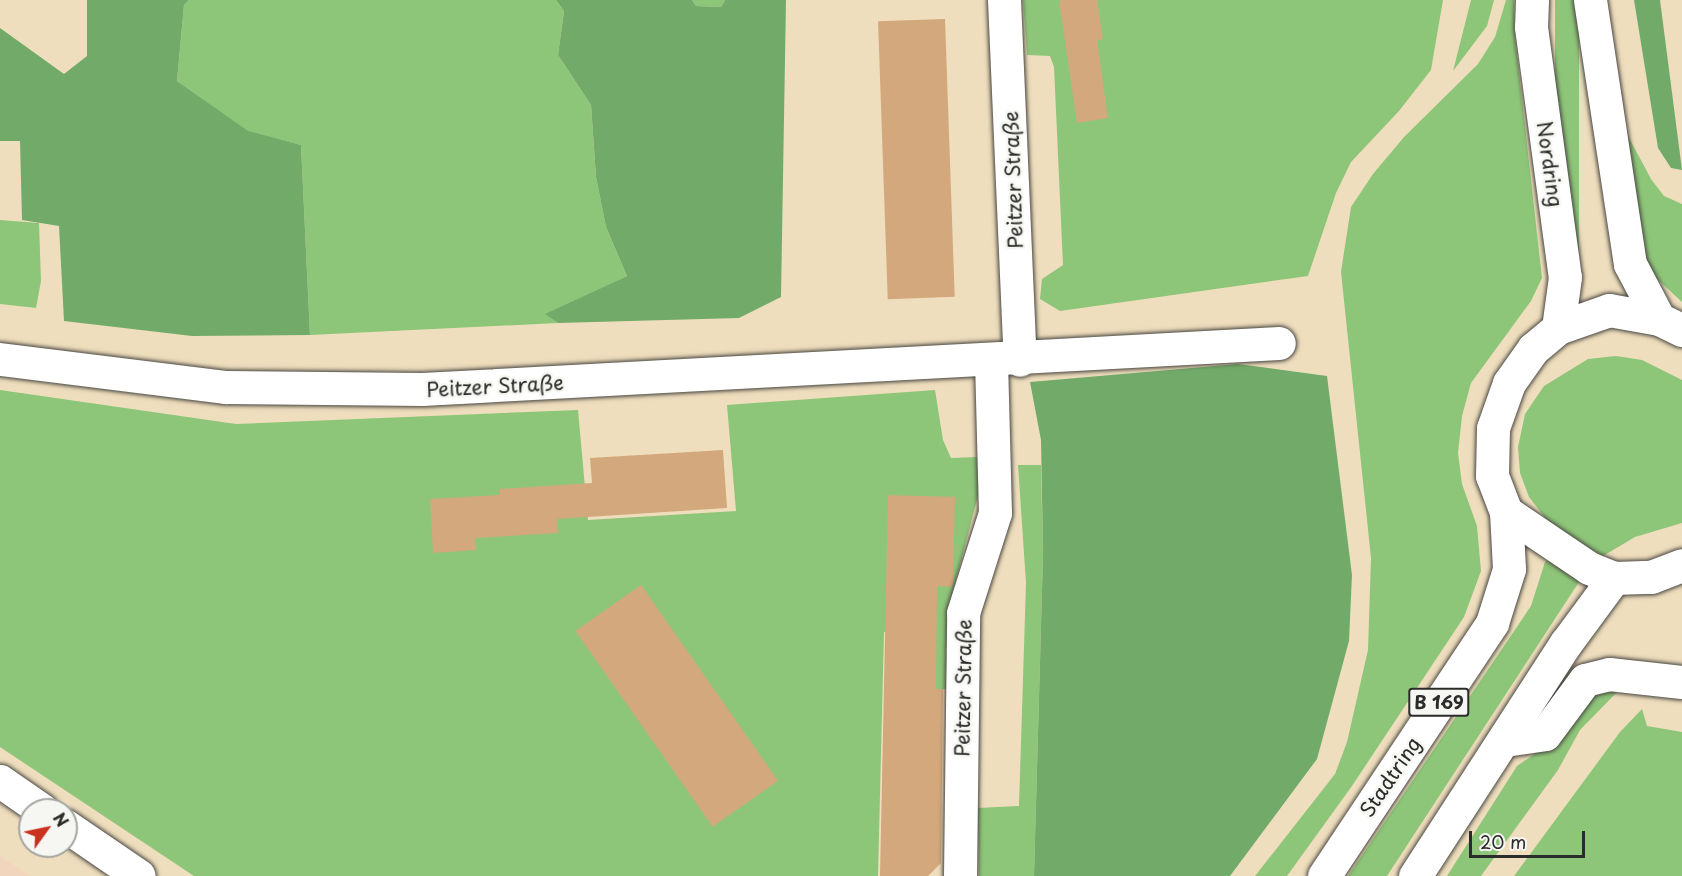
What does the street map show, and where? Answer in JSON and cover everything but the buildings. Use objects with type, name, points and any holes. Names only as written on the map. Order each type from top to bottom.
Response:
[{"type":"street","name":"Peitzer Straße","points":[[960,876],[963,613],[994,513],[1006,360],[1004,0]]},
{"type":"street","name":"Nordring","points":[[1532,0],[1531,27],[1565,278],[1558,328]]},
{"type":"street","points":[[1590,0],[1630,264],[1670,324]]},
{"type":"street","name":"Stadtring","points":[[1324,876],[1492,624],[1509,569],[1506,512],[1492,476],[1493,428],[1509,383],[1533,349],[1558,328],[1609,310],[1670,324]]},
{"type":"street","name":"Peitzer Straße","points":[[0,359],[226,387],[291,390],[422,389],[1006,360],[1279,343]]},
{"type":"street","points":[[1506,512],[1589,568],[1614,578],[1651,577],[1682,565]]},
{"type":"street","points":[[1415,876],[1566,643],[1614,578]]},
{"type":"street","points":[[1504,740],[1545,734],[1585,680],[1609,675],[1682,682]]},
{"type":"street","points":[[0,782],[24,798]]},
{"type":"street","points":[[78,834],[139,876]]},
{"type":"shaded area","points":[[0,856],[30,876],[0,876]]},
{"type":"green space","points":[[87,0],[189,0],[184,5],[177,81],[248,131],[301,145],[310,335],[192,336],[64,321],[59,226],[22,220],[20,141],[0,141],[0,28],[64,74],[87,56]]},
{"type":"green space","points":[[189,0],[556,0],[564,11],[558,55],[591,105],[596,177],[606,227],[627,276],[546,314],[558,323],[310,335],[301,145],[248,132],[177,81],[184,5]]},
{"type":"green space","points":[[556,0],[692,0],[696,6],[721,7],[725,0],[786,0],[781,297],[739,318],[558,323],[545,314],[627,276],[606,227],[596,177],[591,105],[558,55],[564,11]]},
{"type":"green space","points":[[692,0],[725,0],[721,7],[696,6]]},
{"type":"green space","points":[[1023,0],[1443,0],[1431,70],[1399,111],[1351,162],[1336,193],[1308,276],[1060,311],[1040,299],[1042,279],[1063,265],[1054,67],[1050,56],[1027,55]]},
{"type":"green space","points":[[1471,0],[1494,0],[1487,26],[1453,71]]},
{"type":"green space","points":[[1506,0],[1514,0],[1515,37],[1542,278],[1531,301],[1471,383],[1462,416],[1458,453],[1462,484],[1477,526],[1481,571],[1464,617],[1352,786],[1287,876],[1255,876],[1335,774],[1347,742],[1368,650],[1371,558],[1341,272],[1351,207],[1373,174],[1404,137],[1478,64],[1495,37]]},
{"type":"green space","points":[[1555,0],[1579,0],[1579,290],[1555,290]]},
{"type":"green space","points":[[1634,0],[1660,0],[1682,170],[1671,168],[1658,148]]},
{"type":"green space","points":[[1627,134],[1651,179],[1664,196],[1682,204],[1682,302],[1656,278],[1646,258]]},
{"type":"green space","points":[[0,220],[39,223],[41,281],[36,308],[0,304]]},
{"type":"green space","points":[[1616,356],[1642,360],[1682,380],[1682,523],[1635,537],[1603,556],[1564,534],[1546,519],[1529,497],[1520,473],[1518,447],[1525,414],[1544,386],[1588,359]]},
{"type":"green space","points":[[1238,364],[1327,376],[1352,575],[1349,641],[1317,759],[1230,876],[1034,876],[1043,554],[1041,440],[1030,382]]},
{"type":"green space","points":[[0,390],[236,424],[578,410],[588,520],[736,511],[727,405],[935,390],[943,440],[951,458],[977,457],[980,488],[956,580],[950,689],[936,689],[936,632],[884,632],[878,876],[194,876],[0,747]]},
{"type":"green space","points":[[1018,465],[1041,465],[1043,554],[1034,876],[979,876],[978,808],[1019,806],[1026,583]]},
{"type":"green space","points":[[1549,560],[1579,582],[1387,876],[1348,876],[1531,606],[1545,562]]},
{"type":"green space","points":[[1623,686],[1580,730],[1558,770],[1481,876],[1447,876],[1517,766],[1540,750],[1591,689]]},
{"type":"green space","points":[[1642,709],[1647,726],[1682,732],[1682,876],[1514,876],[1620,732]]}]
